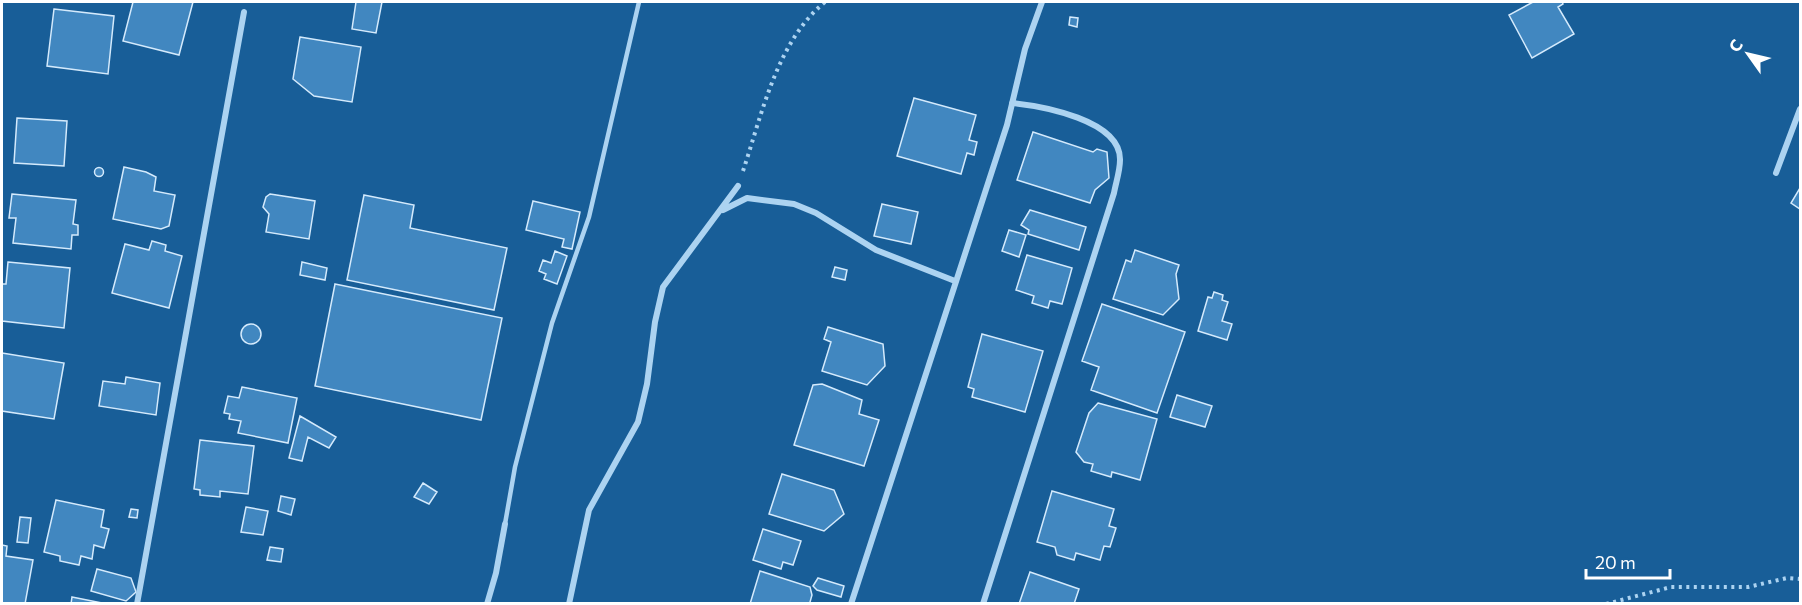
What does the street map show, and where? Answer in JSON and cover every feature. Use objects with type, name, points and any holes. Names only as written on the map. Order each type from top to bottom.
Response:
[{"type":"street","points":[[851,603],[1012,103],[1025,49],[1042,2]]},
{"type":"street","points":[[138,603],[244,12]]},
{"type":"street","points":[[983,603],[1111,202],[1121,159],[1114,140],[1106,131],[1069,115],[1034,105],[1012,103]]},
{"type":"street","points":[[1776,172],[1800,109]]},
{"type":"street","points":[[569,603],[589,510],[638,422],[663,286],[738,186]]},
{"type":"street","points":[[720,212],[747,198],[794,204],[816,213],[876,250],[955,281]]},
{"type":"street","points":[[487,603],[496,573],[505,524]]},
{"type":"lane","points":[[505,524],[515,467],[552,323],[589,217],[639,2]]},
{"type":"path","points":[[738,186],[763,108],[786,51],[807,16],[825,2]]},
{"type":"path","points":[[1606,603],[1671,587],[1748,587],[1787,578],[1800,579]]},
{"type":"building","points":[[133,2],[193,2],[179,55],[123,41]]},
{"type":"building","points":[[356,2],[382,2],[376,33],[352,29]]},
{"type":"building","points":[[1533,2],[1562,2],[1563,4],[1558,7],[1574,34],[1532,58],[1509,15]]},
{"type":"building","points":[[54,9],[114,16],[108,74],[47,66]]},
{"type":"building","points":[[1070,17],[1078,18],[1077,27],[1069,25]]},
{"type":"building","points":[[300,37],[361,47],[352,102],[314,96],[293,79]]},
{"type":"building","points":[[914,98],[976,115],[969,140],[977,142],[974,155],[967,153],[961,174],[897,156]]},
{"type":"building","points":[[17,118],[67,121],[64,166],[14,163]]},
{"type":"building","points":[[1033,132],[1093,152],[1097,149],[1107,152],[1109,178],[1095,190],[1090,203],[1017,180]]},
{"type":"building","points":[[99,167],[104,172],[99,177],[94,172]]},
{"type":"building","points":[[124,167],[156,177],[154,191],[175,195],[169,226],[161,229],[113,219]]},
{"type":"building","points":[[1800,188],[1800,209],[1791,203]]},
{"type":"building","points":[[12,194],[76,200],[73,224],[78,225],[78,235],[72,235],[71,249],[13,243],[16,218],[9,218]]},
{"type":"building","points":[[270,194],[315,201],[309,239],[266,232],[269,214],[263,207],[266,197]]},
{"type":"building","points":[[364,195],[414,205],[410,228],[507,248],[494,310],[347,280]]},
{"type":"building","points":[[533,201],[580,212],[572,249],[562,247],[564,239],[526,230]]},
{"type":"building","points":[[882,204],[918,212],[911,244],[874,236]]},
{"type":"building","points":[[1030,210],[1086,227],[1079,250],[1028,234],[1029,230],[1021,225]]},
{"type":"building","points":[[1009,230],[1026,235],[1019,257],[1002,251]]},
{"type":"building","points":[[152,241],[166,245],[165,251],[182,256],[169,308],[112,293],[125,244],[149,250]]},
{"type":"building","points":[[1135,250],[1179,265],[1176,274],[1179,299],[1163,315],[1113,299],[1126,260],[1131,262]]},
{"type":"building","points":[[555,251],[567,256],[557,284],[544,279],[546,274],[539,271],[543,260],[551,263]]},
{"type":"building","points":[[1027,255],[1072,268],[1062,304],[1050,301],[1048,308],[1032,303],[1034,296],[1016,290]]},
{"type":"building","points":[[8,262],[70,268],[64,328],[2,321],[2,284],[6,284]]},
{"type":"building","points":[[302,262],[327,268],[325,280],[300,275]]},
{"type":"building","points":[[835,267],[847,270],[845,280],[832,277]]},
{"type":"building","points":[[335,284],[502,318],[481,420],[315,386]]},
{"type":"building","points":[[1214,292],[1223,295],[1222,300],[1228,302],[1222,321],[1232,324],[1227,340],[1198,331],[1208,297],[1212,298]]},
{"type":"building","points":[[1102,304],[1185,332],[1157,413],[1091,390],[1099,367],[1082,361]]},
{"type":"building","points":[[247,324],[255,324],[261,330],[261,338],[255,344],[247,344],[241,338],[241,330]]},
{"type":"building","points":[[828,327],[883,344],[885,366],[867,385],[822,371],[831,342],[824,339]]},
{"type":"building","points":[[982,334],[1043,351],[1025,412],[972,397],[974,389],[968,387]]},
{"type":"building","points":[[2,353],[64,363],[54,419],[2,411]]},
{"type":"building","points":[[126,377],[160,383],[156,415],[99,406],[103,381],[125,384]]},
{"type":"building","points":[[822,384],[862,400],[859,414],[879,420],[864,466],[794,445],[813,385]]},
{"type":"building","points":[[242,387],[297,398],[288,443],[238,433],[241,421],[229,419],[230,414],[224,413],[228,396],[239,398]]},
{"type":"building","points":[[1177,395],[1212,406],[1205,427],[1170,417]]},
{"type":"building","points":[[1098,403],[1157,419],[1140,480],[1112,472],[1111,477],[1091,471],[1093,464],[1084,462],[1076,452],[1089,413]]},
{"type":"building","points":[[300,416],[336,437],[329,448],[308,437],[302,461],[289,458]]},
{"type":"building","points":[[200,440],[254,446],[248,494],[220,491],[220,497],[200,495],[200,490],[194,489]]},
{"type":"building","points":[[782,474],[834,490],[844,514],[824,531],[769,514]]},
{"type":"building","points":[[423,483],[437,492],[429,504],[414,497]]},
{"type":"building","points":[[1052,491],[1114,509],[1109,526],[1116,528],[1110,547],[1104,546],[1100,560],[1076,553],[1074,560],[1057,555],[1055,547],[1037,542]]},
{"type":"building","points":[[281,496],[295,499],[291,515],[278,511]]},
{"type":"building","points":[[56,500],[104,510],[101,527],[109,529],[104,548],[94,545],[92,559],[81,556],[79,565],[60,561],[60,556],[44,552]]},
{"type":"building","points":[[246,507],[268,511],[263,535],[241,532]]},
{"type":"building","points":[[131,509],[138,510],[137,518],[129,517]]},
{"type":"building","points":[[20,517],[31,518],[28,543],[17,542]]},
{"type":"building","points":[[763,529],[801,541],[793,565],[783,562],[781,569],[753,560]]},
{"type":"building","points":[[2,545],[7,546],[6,556],[33,560],[25,604],[2,604]]},
{"type":"building","points":[[270,547],[283,549],[281,562],[267,560]]},
{"type":"building","points":[[97,569],[131,578],[136,592],[126,601],[91,591]]},
{"type":"building","points":[[760,571],[810,587],[812,595],[810,602],[815,604],[750,604]]},
{"type":"building","points":[[1030,572],[1079,589],[1074,604],[1019,604]]},
{"type":"building","points":[[818,578],[844,586],[841,597],[817,590],[813,586]]},
{"type":"building","points":[[72,597],[107,604],[71,604]]}]
